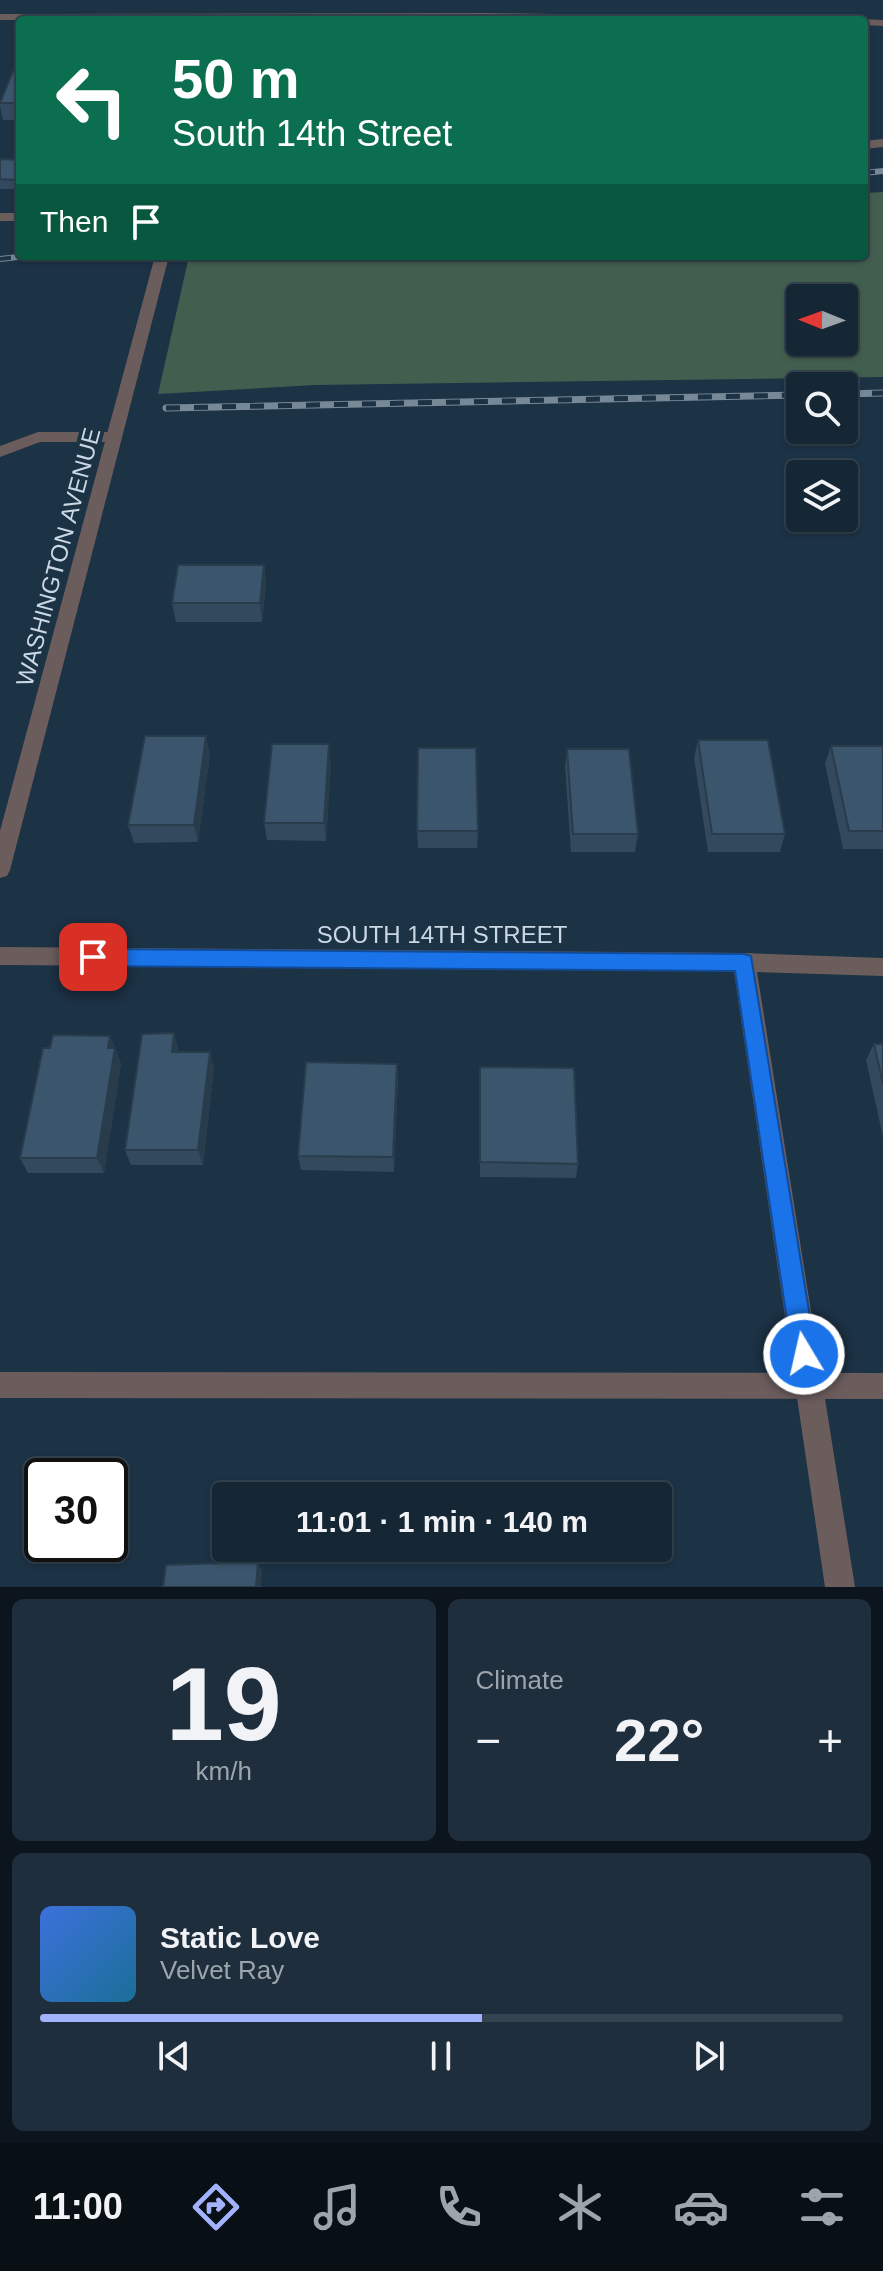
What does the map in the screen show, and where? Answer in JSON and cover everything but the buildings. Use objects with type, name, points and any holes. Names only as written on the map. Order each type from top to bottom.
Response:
[{"type":"street","points":[[630,16],[643,4]]},
{"type":"street","name":"WASHINGTON AVENUE","points":[[0,870],[161,260]]},
{"type":"street","points":[[0,452],[38,437],[114,437]]},
{"type":"street","name":"SOUTH 14TH STREET","points":[[0,956],[744,962],[883,967]]},
{"type":"street","points":[[744,962],[840,1587]]},
{"type":"street","points":[[0,1385],[883,1386]]},
{"type":"green space","points":[[883,192],[883,377],[858,377],[858,372],[786,372],[786,378],[315,385],[158,394],[188,260],[868,260],[868,193]]},
{"type":"railway","points":[[868,173],[883,171]]},
{"type":"railway","points":[[0,259],[16,257]]},
{"type":"railway","points":[[858,394],[883,393]]},
{"type":"railway","points":[[166,408],[786,395]]},
{"type":"route","points":[[93,957],[744,962],[804,1354]]}]
